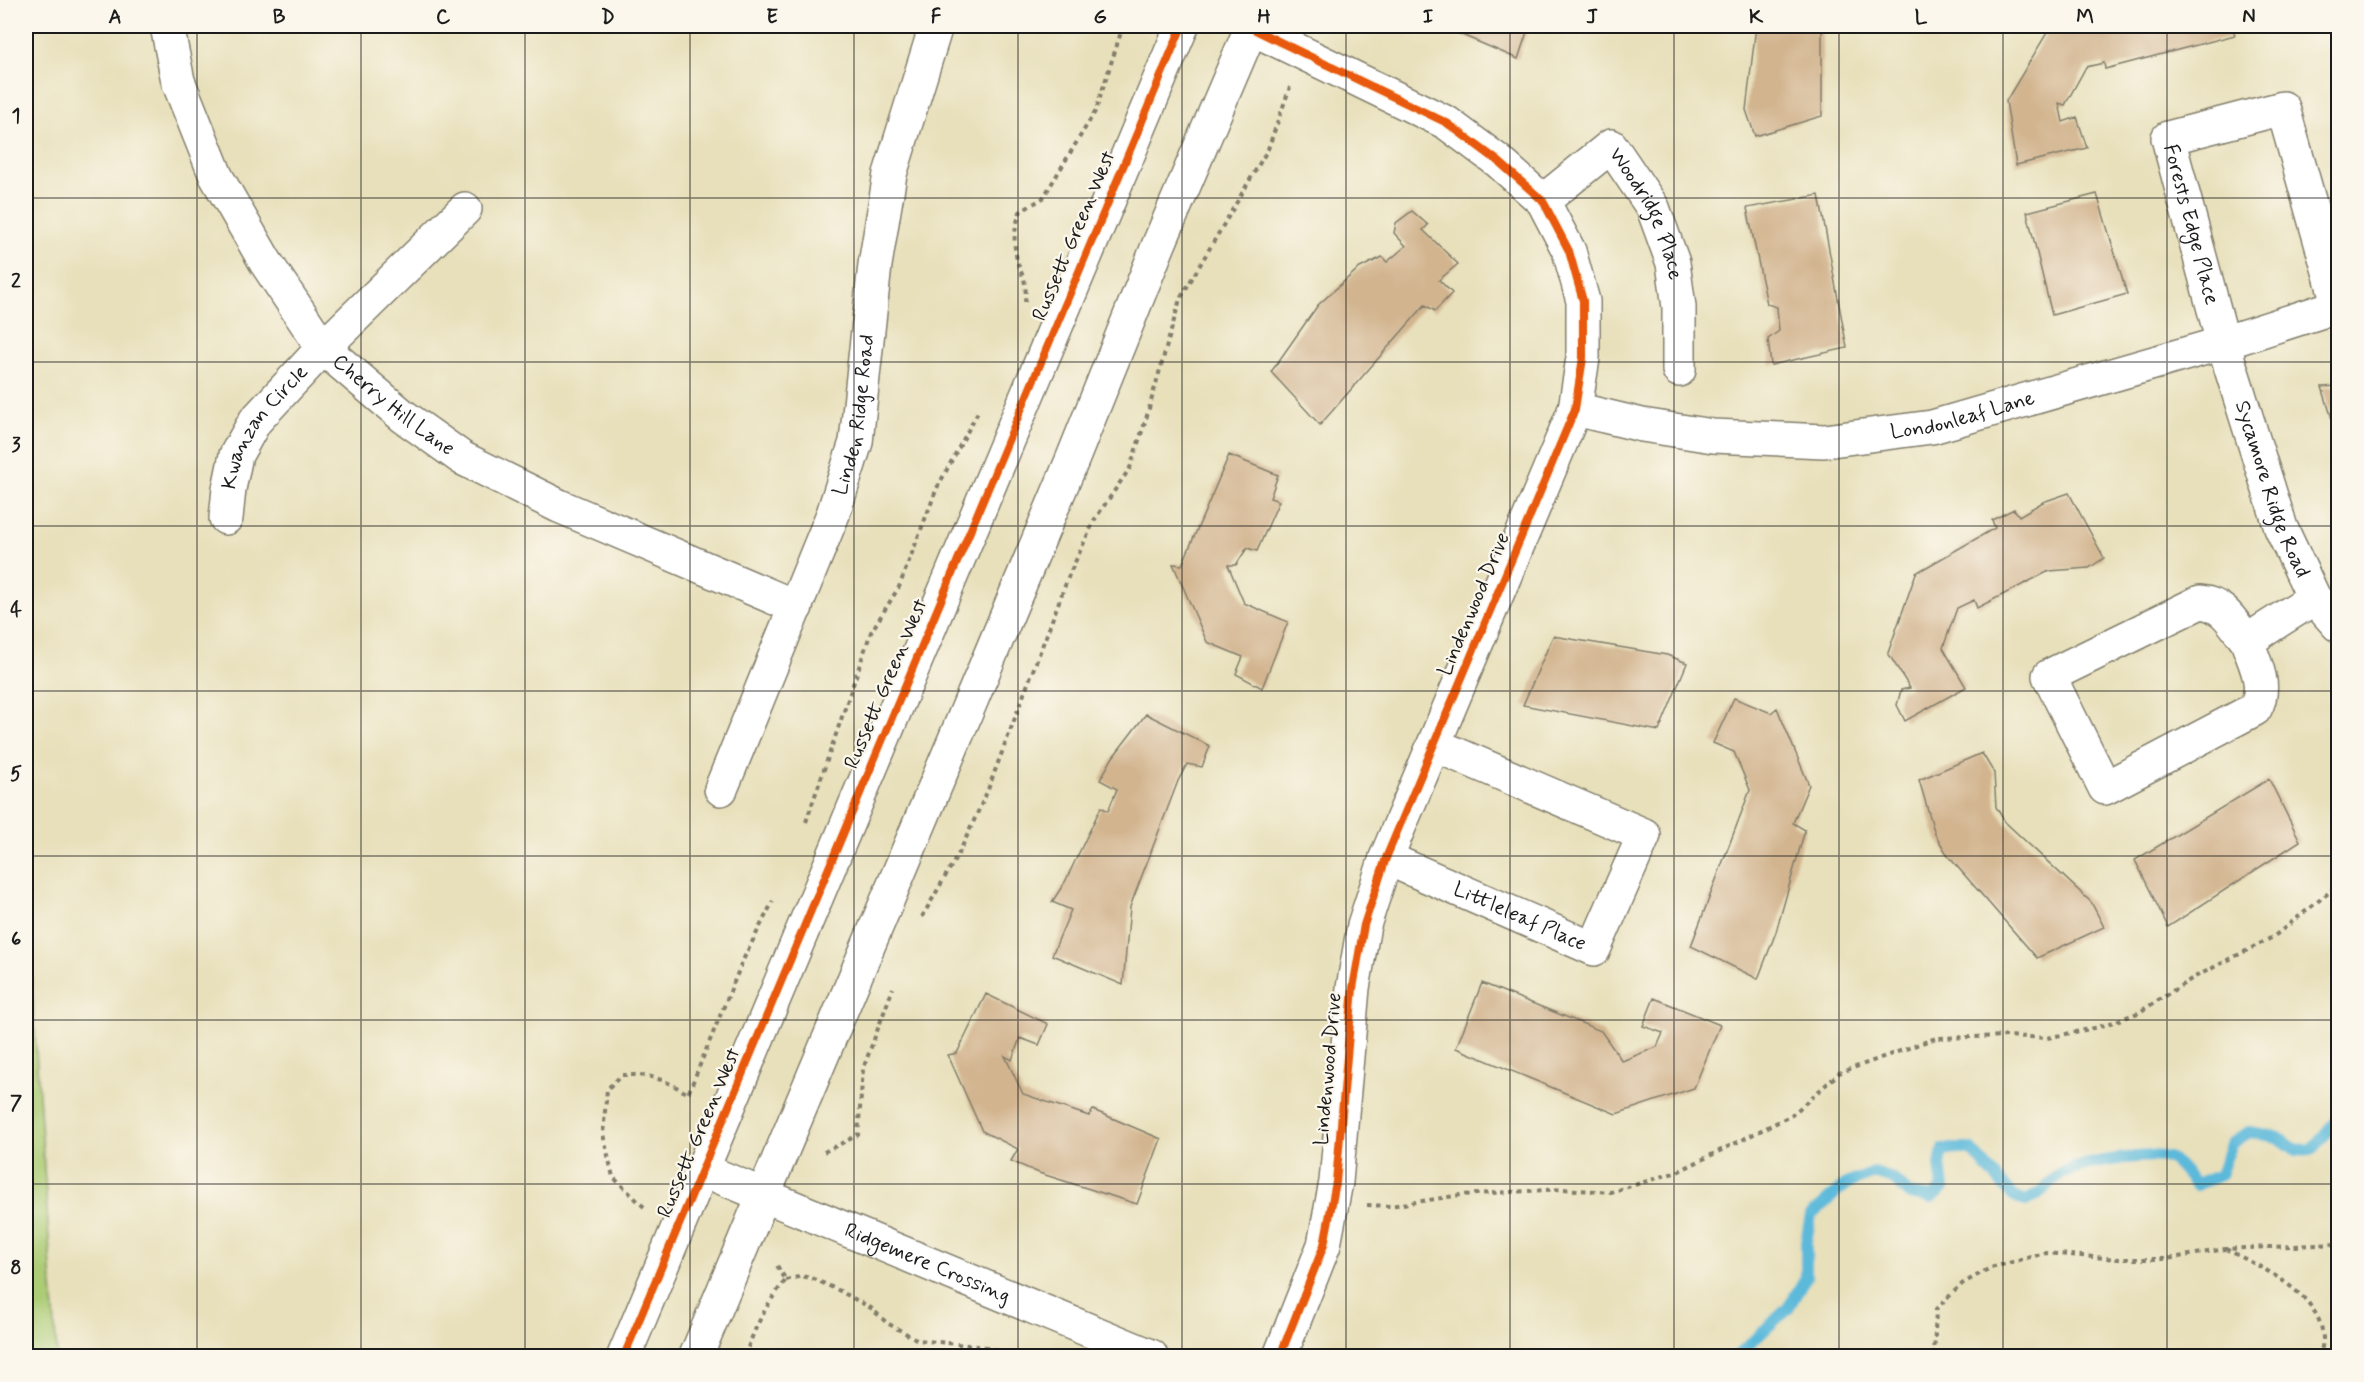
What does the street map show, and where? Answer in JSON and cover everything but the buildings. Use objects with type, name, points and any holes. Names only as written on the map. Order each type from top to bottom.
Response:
[{"type":"street","name":"Cherry Hill Lane","points":[[167,26],[178,81],[216,176],[265,261],[323,348],[403,416],[462,458],[559,506],[796,607]]},
{"type":"street","name":"Linden Ridge Road","points":[[721,789],[833,513],[856,442],[875,265],[890,174],[936,26]]},
{"type":"street","name":"Russett Green West","points":[[624,1356],[1182,26]]},
{"type":"street","name":"Lindenwood Drive","points":[[1250,26],[1446,123],[1498,161],[1543,201],[1569,251],[1583,301],[1583,358],[1575,409],[1386,858],[1364,925],[1353,988],[1336,1182],[1324,1245],[1280,1356]]},
{"type":"street","points":[[696,1356],[1073,458],[1250,26]]},
{"type":"street","name":"Forests Edge Place","points":[[2223,344],[2168,138],[2283,108],[2338,305]]},
{"type":"street","name":"Woodridge Place","points":[[1543,201],[1611,146],[1653,208],[1673,263],[1679,307],[1679,370]]},
{"type":"street","name":"Kwanzan Circle","points":[[226,518],[236,455],[255,421],[323,348],[465,208]]},
{"type":"street","name":"Londonleaf Lane","points":[[1575,409],[1642,425],[1713,436],[1824,441],[1932,427],[2223,344],[2338,305]]},
{"type":"street","name":"Sycamore Ridge Road","points":[[2223,344],[2281,528],[2314,598],[2338,625]]},
{"type":"street","points":[[2247,641],[2314,598]]},
{"type":"street","points":[[2200,602],[2213,603],[2226,613],[2247,641],[2262,686],[2260,699],[2255,709],[2105,788],[2049,676],[2200,602]]},
{"type":"street","name":"Littleleaf Place","points":[[1386,858],[1593,949],[1644,835],[1435,745]]},
{"type":"street","name":"Ridgemere Crossing","points":[[703,1170],[1151,1356]]},
{"type":"path","points":[[1023,311],[1027,285],[1016,257],[1014,232],[1020,212],[1043,198],[1096,110],[1124,26]]},
{"type":"path","points":[[917,926],[960,851],[987,792],[1069,575],[1095,519],[1130,468],[1180,299],[1268,149],[1301,51]]},
{"type":"path","points":[[804,828],[871,632],[899,587],[937,488],[982,405]]},
{"type":"path","points":[[1332,1203],[1390,1206],[1461,1195],[1508,1192],[1562,1189],[1611,1192],[1677,1172],[1792,1115],[1839,1073],[1935,1038],[2008,1036],[2047,1038],[2099,1027],[2138,1013],[2193,978],[2273,937],[2331,891],[2338,882]]},
{"type":"path","points":[[644,1207],[613,1177],[603,1134],[607,1089],[622,1075],[645,1074],[666,1081],[688,1094],[743,960],[774,899]]},
{"type":"path","points":[[824,1152],[858,1136],[863,1069],[894,983]]},
{"type":"path","points":[[1934,1356],[1936,1309],[1962,1284],[1990,1268],[2044,1253],[2118,1259],[2167,1259],[2225,1249],[2338,1244]]},
{"type":"path","points":[[2225,1249],[2273,1273],[2297,1291],[2317,1316],[2323,1337],[2320,1356]]},
{"type":"path","points":[[776,1264],[786,1280]]},
{"type":"path","points":[[745,1356],[751,1339],[774,1295],[786,1280],[801,1276],[831,1287],[872,1308],[887,1323],[918,1340],[987,1347],[1011,1356]]},
{"type":"green space","points":[[26,905],[57,1356],[26,1356]]},
{"type":"waterway","points":[[1737,1356],[1788,1308],[1806,1277],[1806,1242],[1811,1215],[1846,1184],[1874,1173],[1893,1179],[1910,1194],[1931,1198],[1943,1188],[1940,1165],[1943,1149],[1970,1149],[2014,1197],[2026,1201],[2037,1195],[2062,1173],[2071,1169],[2133,1157],[2171,1159],[2196,1185],[2220,1175],[2231,1144],[2249,1132],[2278,1137],[2296,1150],[2313,1149],[2338,1118]]},
{"type":"cycle path","points":[[624,1356],[1182,26]]},
{"type":"cycle path","points":[[1247,26],[1447,123],[1498,161],[1543,201],[1569,251],[1583,301],[1583,358],[1575,409],[1386,858],[1364,925],[1353,988],[1336,1182],[1324,1245],[1280,1356]]}]
